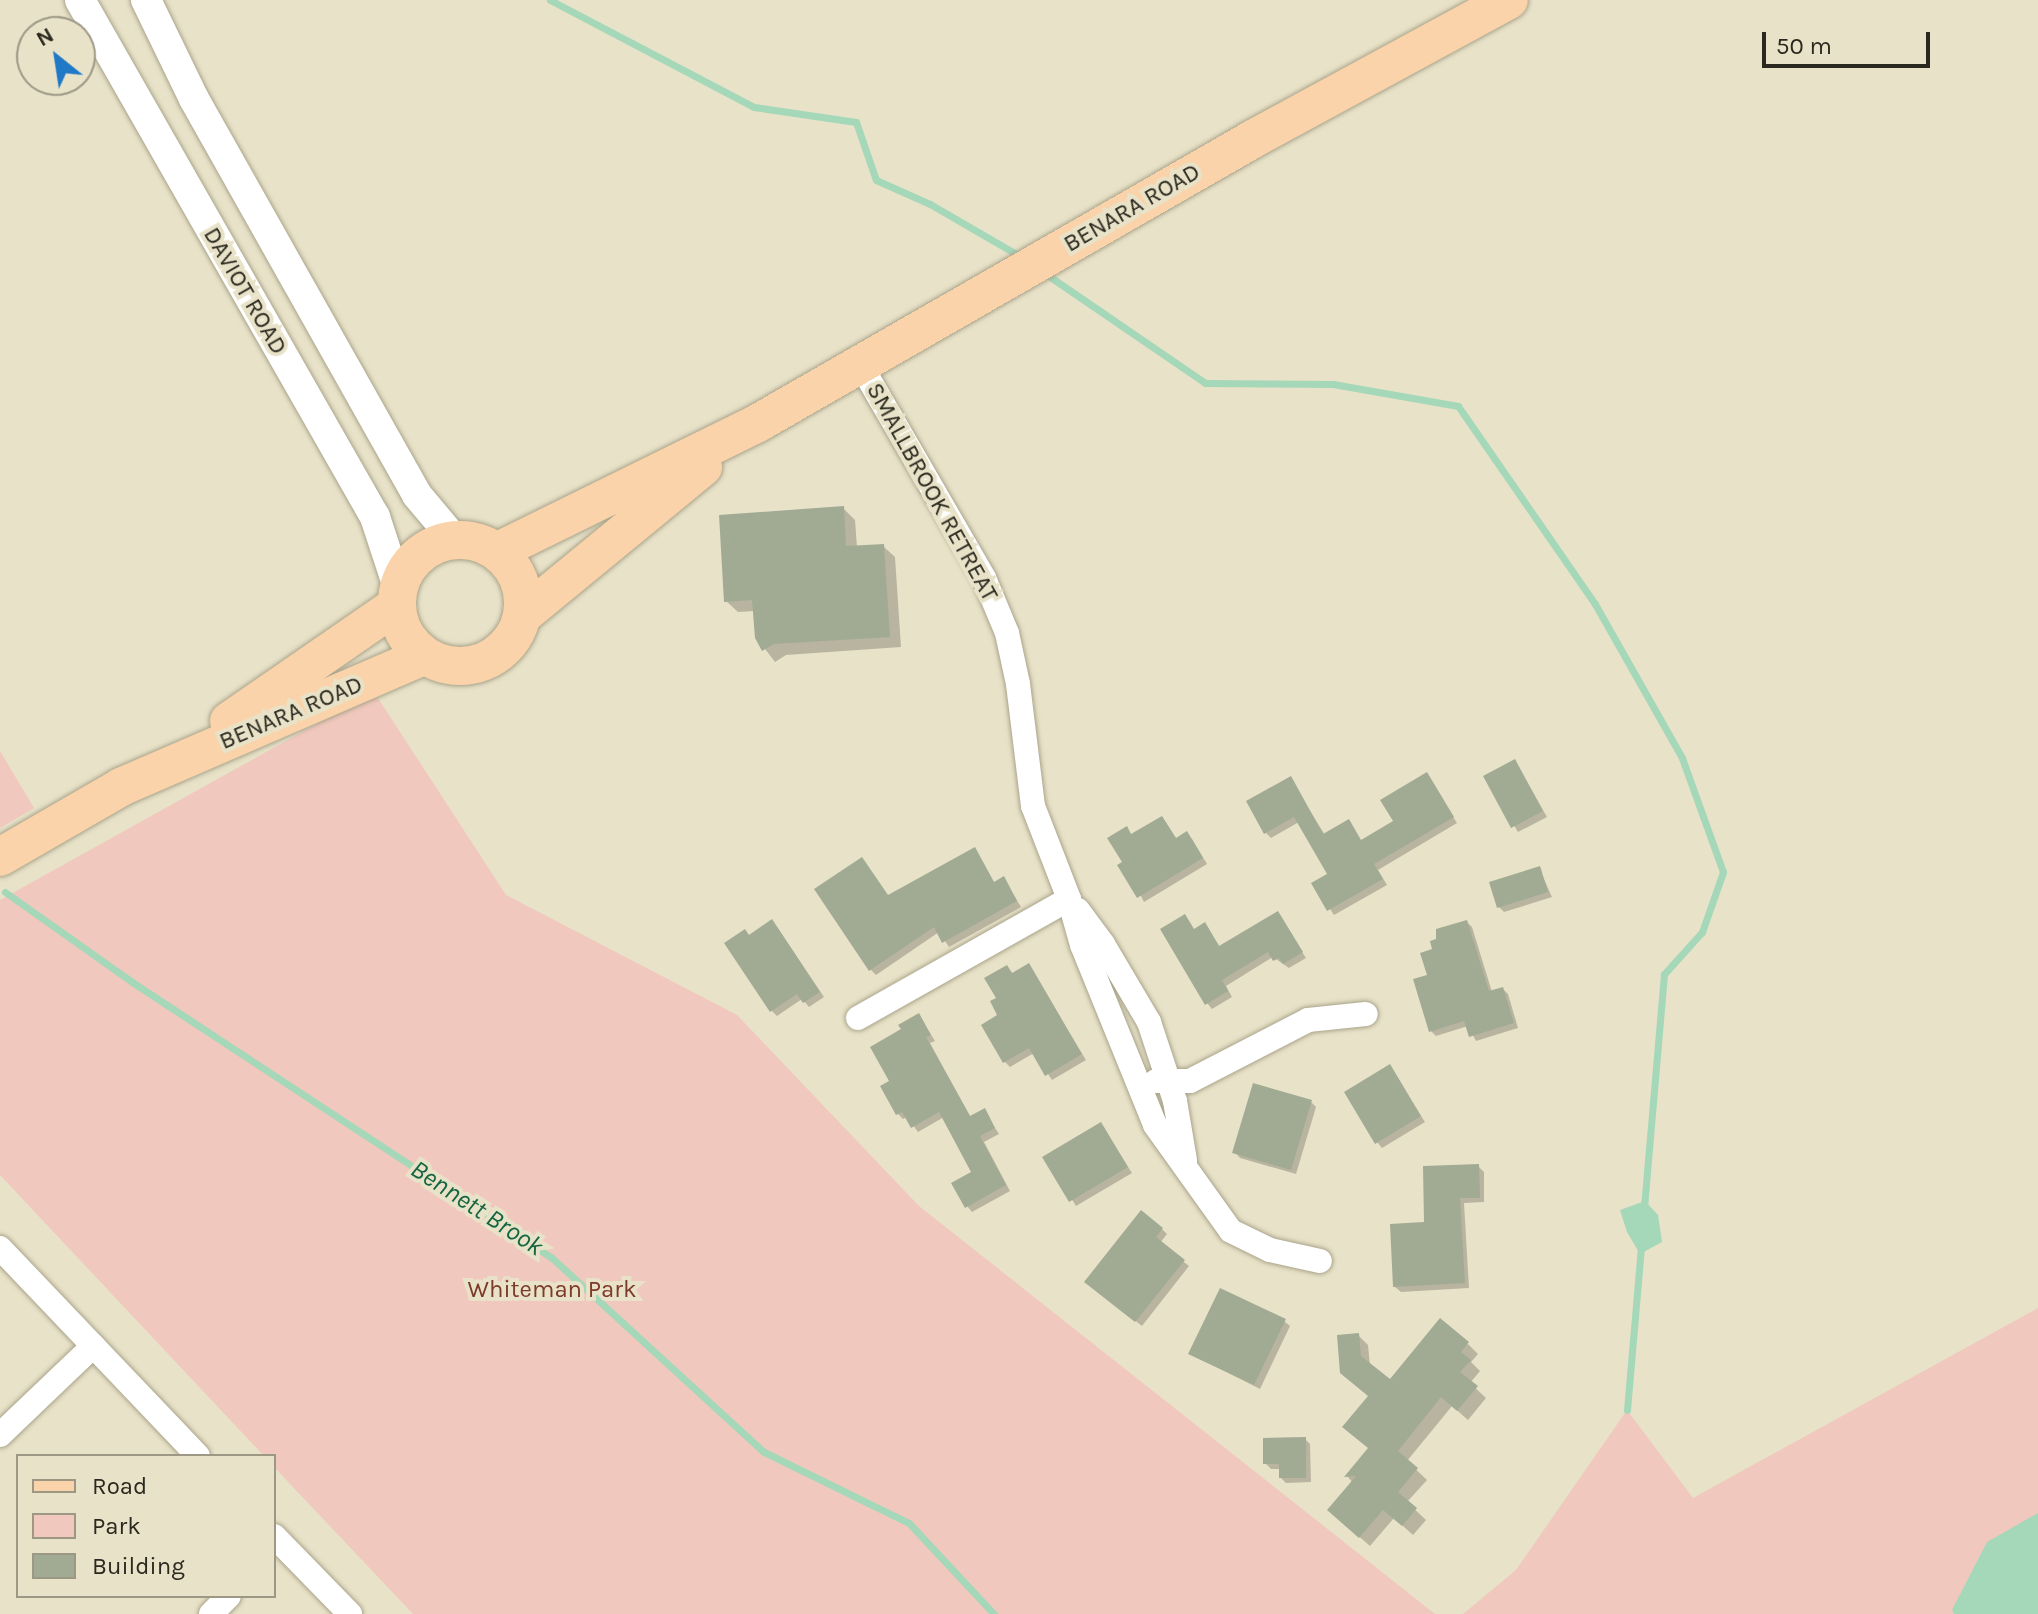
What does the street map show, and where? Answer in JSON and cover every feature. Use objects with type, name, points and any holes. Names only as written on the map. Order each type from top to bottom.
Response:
[{"type":"main road","name":"BENARA ROAD","points":[[498,551],[758,423],[1253,139],[1509,0]]},
{"type":"main road","name":"BENARA ROAD","points":[[523,615],[758,423]]},
{"type":"main road","points":[[454,539],[470,540],[498,551],[520,580],[523,615],[509,644],[494,657],[475,665],[455,667],[424,656],[405,634],[397,597],[419,554],[454,539]]},
{"type":"main road","name":"BENARA ROAD","points":[[158,770],[397,597]]},
{"type":"main road","name":"BENARA ROAD","points":[[0,857],[121,787],[424,656]]},
{"type":"street","name":"DAVIOT ROAD","points":[[80,0],[375,517],[397,597]]},
{"type":"street","name":"DAVIOT ROAD","points":[[146,0],[194,99],[417,495],[454,539]]},
{"type":"street","name":"SMALLBROOK RETREAT","points":[[860,364],[984,578],[1007,633],[1018,684],[1033,806],[1069,899],[1082,945],[1155,1125],[1231,1231],[1270,1250],[1320,1261]]},
{"type":"street","name":"SMALLBROOK RETREAT","points":[[1069,899],[1103,944],[1149,1022],[1169,1081],[1186,1165]]},
{"type":"street","points":[[858,1018],[1069,899]]},
{"type":"street","points":[[1137,1081],[1190,1081],[1308,1020],[1366,1014]]},
{"type":"street","points":[[0,1248],[196,1454]]},
{"type":"street","points":[[0,1435],[93,1346]]},
{"type":"street","points":[[277,1544],[350,1614]]},
{"type":"street","points":[[211,1614],[227,1598]]},
{"type":"green space","name":"Whiteman Park","points":[[374,692],[506,895],[737,1015],[919,1206],[1435,1614],[413,1614],[276,1469],[276,1454],[262,1454],[0,1175],[0,900]]},
{"type":"green space","points":[[0,751],[34,808],[0,828]]},
{"type":"green space","points":[[2038,1308],[2038,1614],[1463,1614],[1516,1570],[1627,1410],[1693,1498]]},
{"type":"shaded area","points":[[1645,1201],[1658,1215],[1662,1242],[1640,1254],[1627,1232],[1620,1210]]},
{"type":"shaded area","points":[[2038,1513],[2038,1614],[1954,1614],[1952,1610],[1987,1542]]},
{"type":"building","points":[[844,506],[846,546],[884,544],[890,637],[774,644],[762,651],[755,638],[752,600],[724,602],[719,515]]},
{"type":"building","points":[[1515,759],[1543,811],[1511,828],[1483,776]]},
{"type":"building","points":[[1427,772],[1454,817],[1374,864],[1383,879],[1327,911],[1311,883],[1327,874],[1294,817],[1264,834],[1246,801],[1291,776],[1323,834],[1349,819],[1361,840],[1393,821],[1380,800]]},
{"type":"building","points":[[1162,816],[1176,838],[1187,831],[1203,858],[1137,898],[1117,865],[1122,862],[1107,838],[1127,826],[1131,834]]},
{"type":"building","points":[[975,847],[994,882],[1004,876],[1017,901],[942,943],[934,927],[869,971],[814,889],[862,857],[888,895]]},
{"type":"building","points":[[1540,866],[1548,892],[1497,908],[1489,882]]},
{"type":"building","points":[[1278,911],[1303,952],[1283,964],[1279,958],[1273,961],[1268,952],[1222,980],[1228,991],[1205,1005],[1160,929],[1185,914],[1194,929],[1205,922],[1219,946]]},
{"type":"building","points":[[772,919],[820,992],[803,1003],[797,994],[770,1012],[724,943],[745,929],[749,935]]},
{"type":"building","points":[[1467,920],[1489,991],[1503,987],[1514,1023],[1469,1037],[1464,1021],[1429,1032],[1413,979],[1427,975],[1420,953],[1432,949],[1430,941],[1436,939],[1436,929]]},
{"type":"building","points":[[1029,963],[1082,1054],[1045,1076],[1029,1048],[1003,1063],[981,1025],[997,1015],[990,1001],[996,998],[984,978],[1007,965],[1012,973]]},
{"type":"building","points":[[919,1013],[931,1035],[926,1037],[970,1116],[985,1108],[995,1128],[980,1136],[1006,1185],[965,1208],[951,1183],[971,1172],[939,1112],[911,1128],[902,1112],[896,1115],[880,1086],[889,1081],[870,1047],[901,1029],[898,1025]]},
{"type":"building","points":[[1390,1064],[1421,1116],[1375,1144],[1344,1092]]},
{"type":"building","points":[[1253,1083],[1312,1100],[1291,1170],[1232,1153]]},
{"type":"building","points":[[1101,1122],[1128,1167],[1069,1202],[1042,1157]]},
{"type":"building","points":[[1479,1164],[1480,1198],[1460,1198],[1465,1283],[1393,1287],[1390,1224],[1424,1222],[1423,1166]]},
{"type":"building","points":[[1141,1210],[1163,1228],[1156,1237],[1185,1260],[1135,1322],[1084,1282]]},
{"type":"building","points":[[1220,1288],[1286,1319],[1254,1385],[1188,1354]]},
{"type":"building","points":[[1440,1318],[1469,1342],[1461,1352],[1471,1360],[1460,1372],[1478,1386],[1457,1411],[1441,1397],[1398,1451],[1418,1468],[1398,1492],[1417,1508],[1402,1526],[1383,1510],[1359,1538],[1327,1510],[1356,1476],[1344,1477],[1368,1448],[1342,1427],[1368,1396],[1340,1373],[1337,1335],[1359,1333],[1361,1356],[1390,1379]]},
{"type":"building","points":[[1306,1437],[1306,1478],[1279,1478],[1279,1464],[1263,1464],[1263,1438]]},
{"type":"waterway","points":[[550,0],[754,107],[856,122],[876,180],[930,204],[1023,258]]},
{"type":"waterway","points":[[1043,272],[1205,383],[1333,384],[1458,406],[1595,604],[1682,758],[1723,872],[1702,932],[1664,974],[1644,1207]]},
{"type":"waterway","name":"Bennett Brook","points":[[5,892],[132,982],[552,1258],[764,1452],[909,1523],[994,1614]]},
{"type":"waterway","points":[[1627,1410],[1641,1247]]}]
